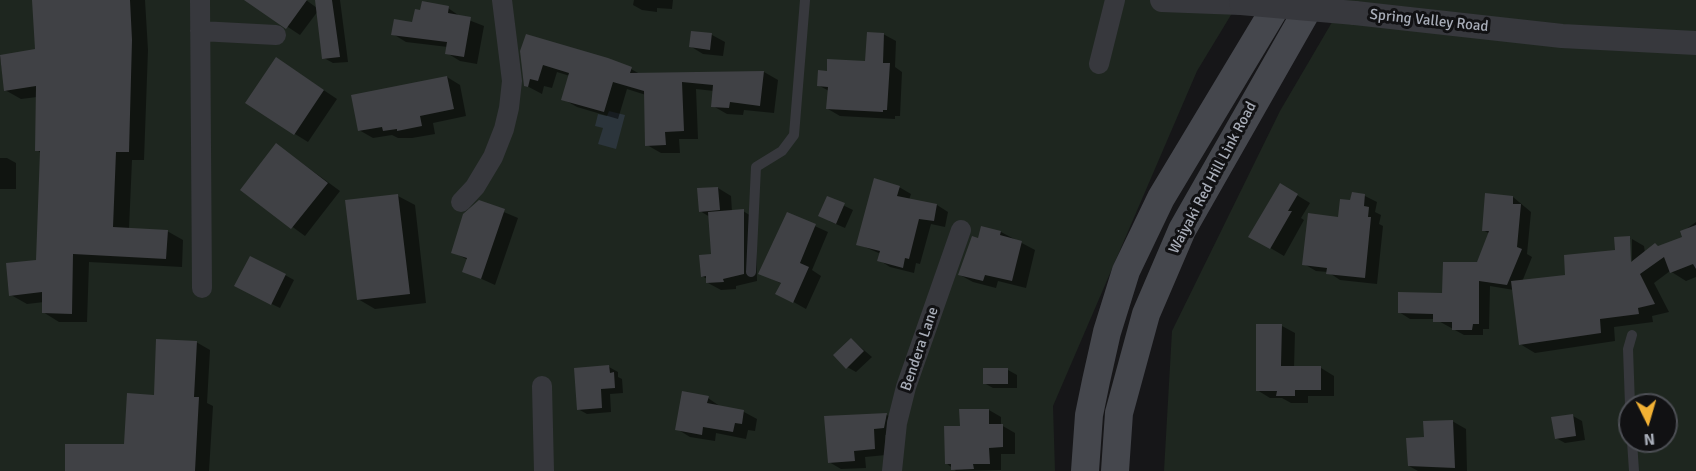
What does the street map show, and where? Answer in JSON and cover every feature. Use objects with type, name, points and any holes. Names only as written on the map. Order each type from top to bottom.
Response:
[{"type":"main road","name":"Waiyaki Red Hill Link Road","points":[[1085,471],[1089,415],[1107,332],[1126,271],[1161,198],[1280,0]]},
{"type":"main road","name":"Waiyaki Red Hill Link Road","points":[[1115,471],[1119,413],[1150,303],[1182,230],[1313,0]]},
{"type":"street","points":[[200,0],[202,288]]},
{"type":"street","points":[[460,202],[475,187],[493,157],[509,108],[512,81],[502,0]]},
{"type":"street","points":[[1099,64],[1115,0]]},
{"type":"street","name":"Spring Valley Road","points":[[1162,0],[1241,3],[1355,13],[1562,36],[1696,43]]},
{"type":"street","points":[[201,31],[276,35]]},
{"type":"street","name":"Bendera Lane","points":[[892,471],[897,423],[906,387],[961,230]]},
{"type":"street","points":[[542,386],[544,471]]},
{"type":"lane","points":[[751,272],[756,167],[782,151],[794,135],[805,0]]},
{"type":"lane","points":[[1630,393],[1628,349],[1632,335]]},
{"type":"lane","points":[[1633,453],[1634,471]]},
{"type":"shaded area","points":[[0,0],[1240,0],[1197,71],[1053,406],[1055,471],[0,471]]},
{"type":"shaded area","points":[[1345,0],[1696,0],[1696,471],[1164,471],[1172,331],[1280,111]]},
{"type":"shaded area","points":[[609,111],[625,115],[616,149],[598,144],[603,128],[595,126],[598,114],[607,116]]},
{"type":"building","points":[[32,0],[130,0],[132,40],[129,152],[116,152],[113,227],[168,230],[166,259],[73,254],[72,314],[42,313],[42,292],[9,296],[6,263],[36,260],[40,151],[35,151],[36,86],[4,91],[0,55],[35,49]]},
{"type":"building","points":[[244,0],[307,0],[286,29]]},
{"type":"building","points":[[315,0],[332,0],[340,57],[322,59]]},
{"type":"building","points":[[422,1],[449,6],[448,13],[471,17],[464,57],[445,54],[447,42],[391,35],[394,19],[412,22],[415,9],[420,10]]},
{"type":"building","points":[[691,31],[712,33],[710,50],[689,47]]},
{"type":"building","points":[[867,32],[884,33],[883,63],[890,63],[887,110],[883,112],[826,109],[828,87],[817,86],[818,70],[827,71],[827,59],[865,61]]},
{"type":"building","points":[[526,34],[632,67],[630,73],[764,71],[760,106],[730,102],[729,108],[711,107],[713,85],[682,82],[684,131],[665,132],[666,145],[645,146],[644,91],[613,82],[604,112],[561,100],[569,73],[543,65],[538,81],[530,79],[528,87],[524,86],[520,51]]},
{"type":"building","points":[[276,57],[324,90],[294,135],[245,103]]},
{"type":"building","points":[[447,76],[454,109],[420,116],[422,126],[397,131],[397,129],[383,131],[382,127],[358,131],[351,95]]},
{"type":"building","points":[[276,143],[328,183],[291,229],[240,190]]},
{"type":"building","points":[[874,178],[900,186],[897,196],[937,204],[934,221],[919,219],[909,259],[905,258],[903,268],[877,261],[880,251],[856,245]]},
{"type":"building","points":[[1280,183],[1298,194],[1288,211],[1292,211],[1270,249],[1248,237]]},
{"type":"building","points":[[718,187],[720,210],[699,212],[697,188]]},
{"type":"building","points":[[1352,192],[1365,194],[1364,206],[1369,207],[1368,217],[1371,217],[1365,278],[1326,274],[1327,268],[1302,265],[1308,213],[1338,217],[1340,199],[1350,200]]},
{"type":"building","points":[[1485,193],[1513,196],[1513,204],[1521,204],[1517,247],[1522,249],[1507,285],[1479,281],[1479,324],[1473,324],[1472,330],[1452,330],[1452,322],[1433,322],[1433,314],[1398,313],[1398,292],[1442,293],[1443,262],[1477,262],[1489,231],[1482,231]]},
{"type":"building","points":[[398,194],[410,294],[357,300],[345,200]]},
{"type":"building","points":[[827,196],[845,203],[836,224],[818,216]]},
{"type":"building","points":[[479,200],[505,209],[481,279],[462,272],[467,258],[451,253],[463,214]]},
{"type":"building","points":[[744,209],[744,274],[723,279],[724,282],[706,283],[706,276],[701,277],[699,255],[711,254],[708,212]]},
{"type":"building","points":[[787,212],[816,224],[800,263],[809,267],[793,303],[775,294],[781,283],[758,274]]},
{"type":"building","points":[[1696,225],[1696,269],[1693,264],[1670,273],[1664,257],[1640,274],[1655,304],[1638,308],[1639,314],[1600,319],[1601,333],[1519,345],[1511,281],[1565,275],[1564,255],[1615,250],[1614,237],[1630,236],[1631,262],[1655,243],[1658,246],[1682,237],[1680,231]]},
{"type":"building","points":[[981,226],[1001,231],[1000,235],[1022,241],[1012,281],[985,275],[983,281],[958,275],[972,236],[978,238]]},
{"type":"building","points":[[250,256],[286,274],[271,305],[234,286]]},
{"type":"building","points":[[1256,324],[1282,324],[1281,366],[1321,366],[1321,390],[1295,390],[1295,396],[1276,396],[1277,391],[1256,391]]},
{"type":"building","points":[[851,338],[864,351],[846,369],[833,355]]},
{"type":"building","points":[[156,339],[197,341],[194,397],[199,397],[195,471],[65,471],[65,444],[124,444],[127,393],[154,395]]},
{"type":"building","points":[[609,365],[610,373],[614,372],[615,388],[601,389],[602,408],[577,410],[574,368]]},
{"type":"building","points":[[983,368],[1008,368],[1008,384],[983,384]]},
{"type":"building","points":[[682,391],[709,396],[707,403],[744,410],[742,424],[735,423],[733,432],[703,427],[702,435],[675,430]]},
{"type":"building","points":[[959,409],[989,409],[989,424],[1003,424],[1003,447],[989,448],[990,464],[973,464],[974,469],[951,470],[951,464],[945,464],[944,426],[960,426]]},
{"type":"building","points":[[887,413],[884,428],[874,429],[875,449],[854,451],[855,461],[828,463],[824,416]]},
{"type":"building","points":[[1573,414],[1576,436],[1555,439],[1551,417]]},
{"type":"building","points":[[1453,420],[1455,468],[1408,466],[1406,438],[1424,437],[1423,421]]}]
